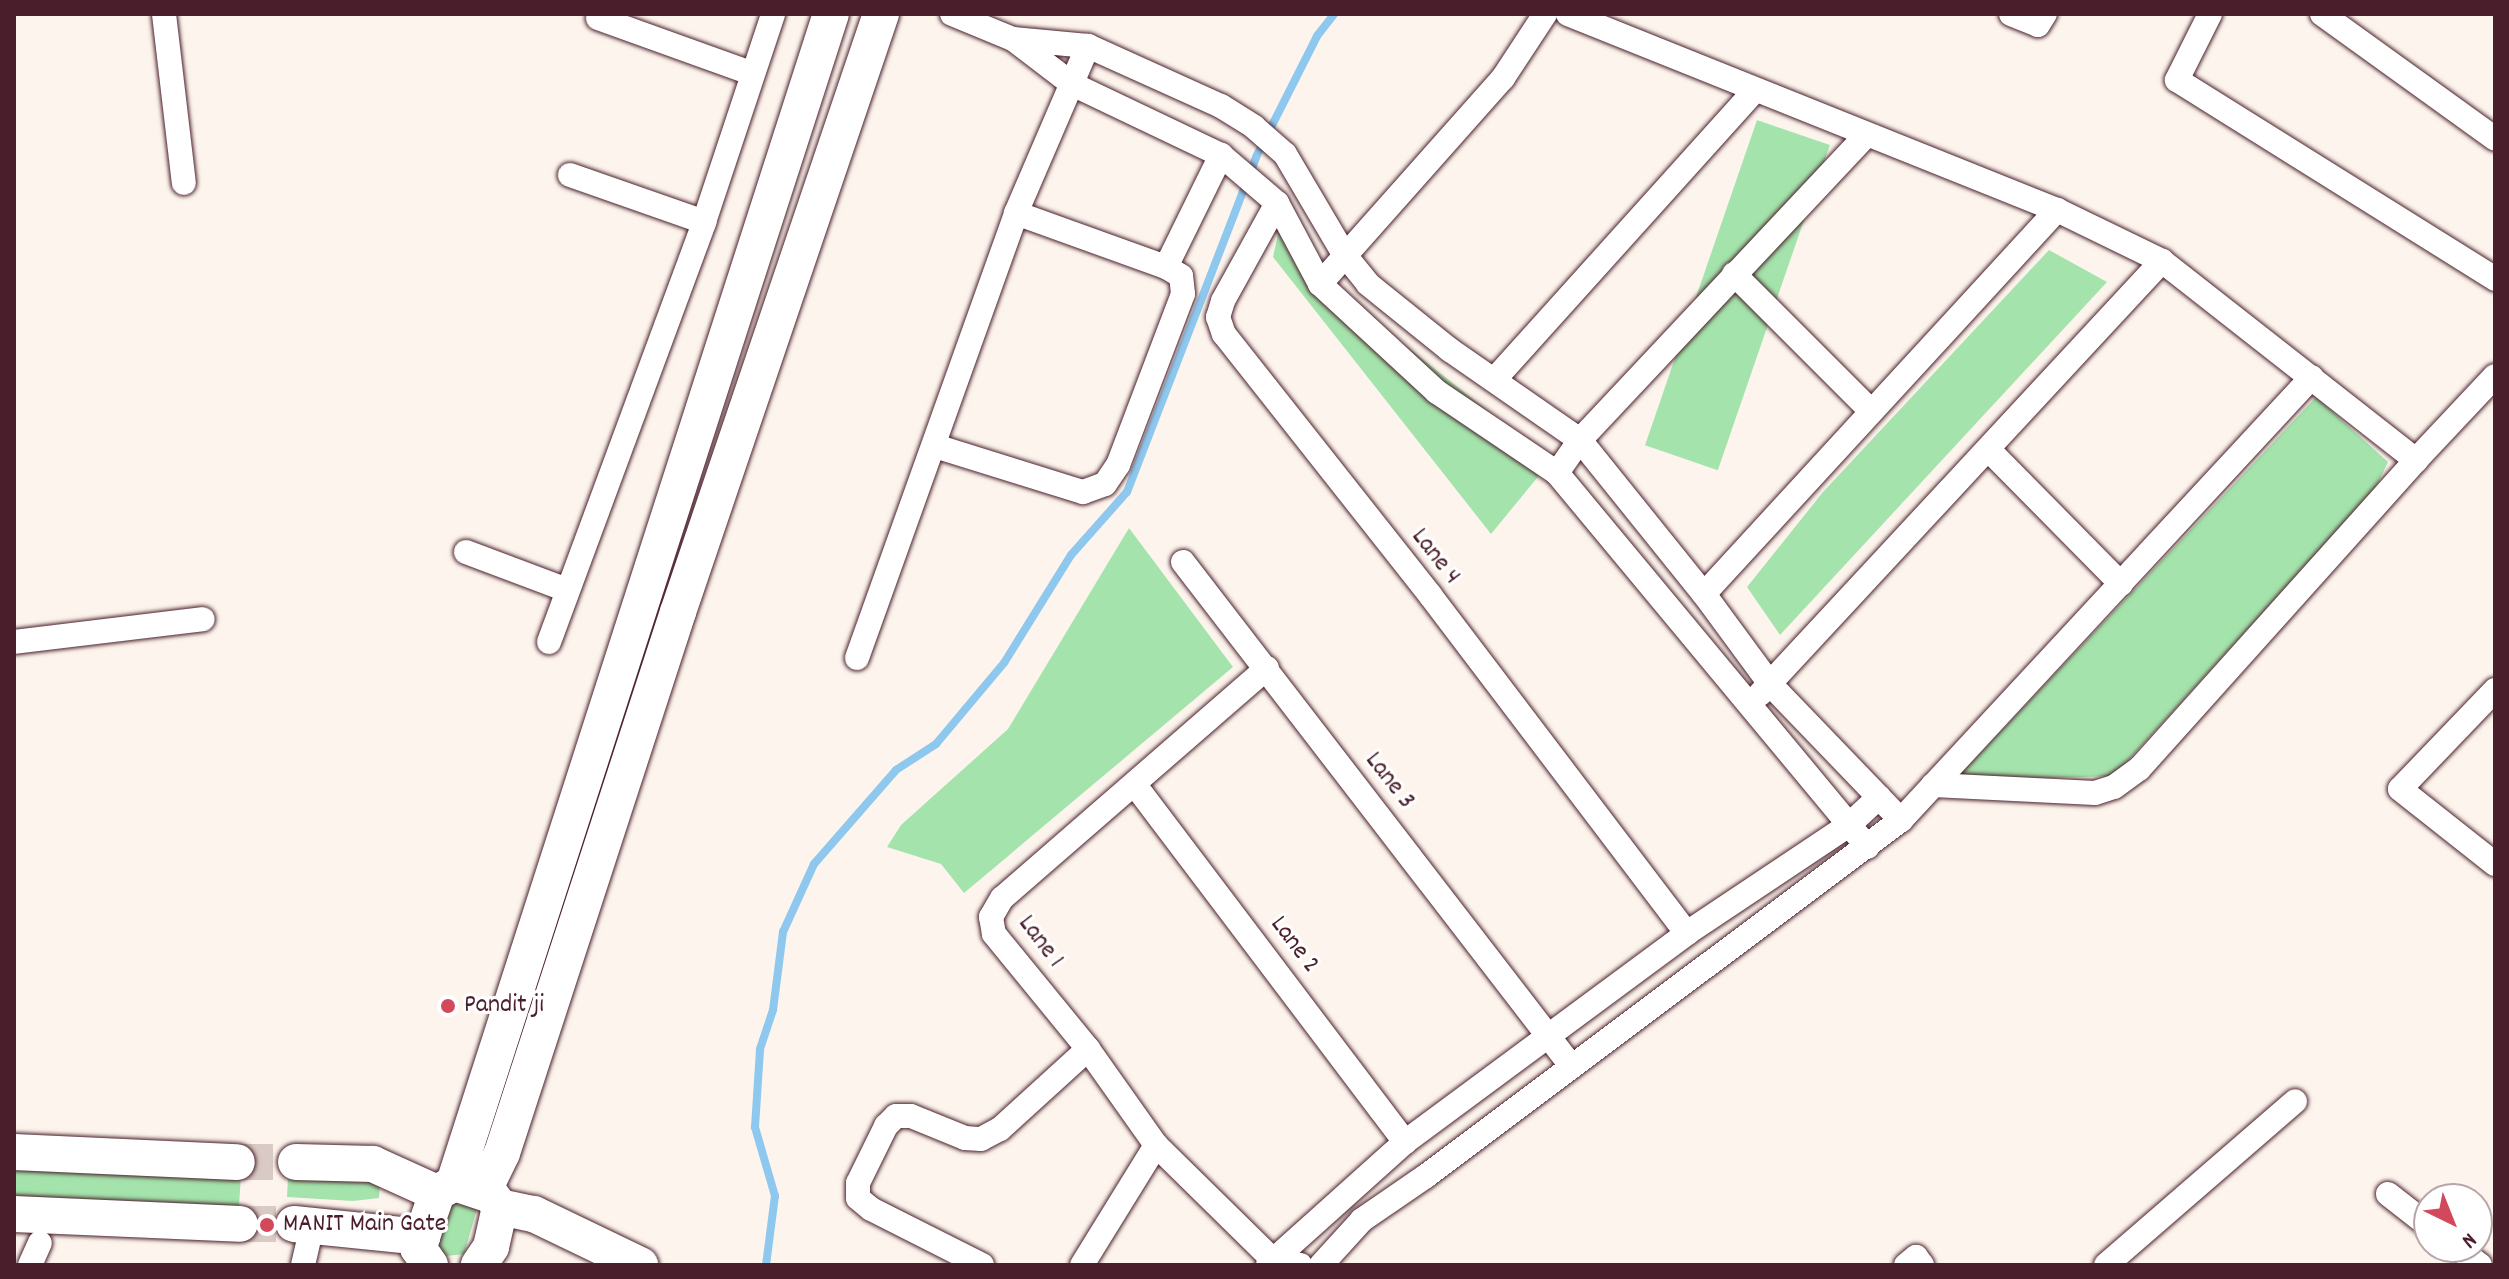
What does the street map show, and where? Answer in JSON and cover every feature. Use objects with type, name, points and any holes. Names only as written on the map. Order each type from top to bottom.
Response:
[{"type":"main road","points":[[479,1265],[491,1247],[469,1194],[831,14]]},
{"type":"main road","points":[[303,1225],[425,1257],[502,1153],[678,612],[881,14]]},
{"type":"main road","points":[[14,1152],[237,1162]]},
{"type":"main road","points":[[296,1162],[373,1164],[534,1214],[640,1265]]},
{"type":"main road","points":[[14,1214],[240,1224]]},
{"type":"street","points":[[164,14],[184,183]]},
{"type":"street","points":[[549,642],[704,222],[773,14]]},
{"type":"street","points":[[952,14],[1013,39],[1072,84],[1226,159],[1269,196],[1320,284],[1437,392],[1557,473],[1868,847]]},
{"type":"street","points":[[1320,284],[1503,78],[1545,14]]},
{"type":"street","points":[[1568,14],[2057,210],[2162,261],[2416,460]]},
{"type":"street","points":[[2011,14],[2038,25],[2045,14]]},
{"type":"street","points":[[2210,14],[2177,80],[2495,279]]},
{"type":"street","points":[[2322,14],[2495,139]]},
{"type":"street","points":[[598,18],[751,73]]},
{"type":"street","points":[[1013,39],[1088,46],[1221,106],[1254,127],[1285,154],[1344,254],[1368,284],[1494,380],[1580,440],[1704,594],[1770,684],[1901,820]]},
{"type":"street","points":[[857,658],[1016,213],[1088,46]]},
{"type":"street","points":[[1494,380],[1754,91]]},
{"type":"street","points":[[1557,473],[1580,440],[1866,135]]},
{"type":"street","points":[[1166,267],[1226,159]]},
{"type":"street","points":[[570,175],[704,222]]},
{"type":"street","name":"Lane 4","points":[[1269,196],[1223,301],[1218,317],[1224,334],[1430,595],[1687,933]]},
{"type":"street","points":[[1704,594],[2057,210]]},
{"type":"street","points":[[935,446],[1083,492],[1105,484],[1118,465],[1183,294],[1181,276],[1166,267],[1016,213]]},
{"type":"street","points":[[1750,704],[2162,261]]},
{"type":"street","points":[[1734,274],[1870,410]]},
{"type":"street","points":[[1933,785],[2095,793],[2114,787],[2139,769],[2495,376]]},
{"type":"street","points":[[1321,1265],[1362,1220],[1901,820],[2312,377]]},
{"type":"street","points":[[1989,450],[2121,584]]},
{"type":"street","points":[[466,552],[567,590]]},
{"type":"street","name":"Lane 3","points":[[1183,562],[1572,1067]]},
{"type":"street","points":[[14,642],[203,619]]},
{"type":"street","name":"Lane 1","points":[[1267,668],[1002,898],[991,917],[994,934],[1088,1049],[1156,1145],[1270,1262]]},
{"type":"street","points":[[2495,690],[2400,789],[2495,864]]},
{"type":"street","name":"Lane 2","points":[[1135,785],[1405,1142]]},
{"type":"street","points":[[1270,1262],[1405,1142],[1687,933],[1849,825],[1879,797]]},
{"type":"street","points":[[982,1265],[871,1209],[858,1198],[858,1183],[886,1126],[896,1116],[911,1116],[965,1138],[981,1139],[1000,1129],[1088,1049]]},
{"type":"street","points":[[2106,1265],[2295,1101]]},
{"type":"street","points":[[1082,1265],[1156,1145]]},
{"type":"street","points":[[2388,1194],[2413,1214]]},
{"type":"street","points":[[303,1225],[303,1265]]},
{"type":"street","points":[[30,1265],[40,1243]]},
{"type":"street","points":[[1906,1265],[1916,1257],[1922,1265]]},
{"type":"street","points":[[1270,1262],[1300,1265]]},
{"type":"green space","points":[[1757,120],[1830,145],[1718,470],[1645,445]]},
{"type":"green space","points":[[1280,225],[1324,281],[1551,461],[1491,534],[1273,257]]},
{"type":"green space","points":[[2049,250],[2107,282],[1780,635],[1747,587],[1823,492]]},
{"type":"green space","points":[[2316,397],[2388,462],[2375,489],[2114,776],[1954,781]]},
{"type":"green space","points":[[1129,528],[1233,667],[964,893],[941,864],[887,847],[901,825],[1008,729]]},
{"type":"green space","points":[[14,1160],[241,1175],[239,1206],[14,1196]]},
{"type":"green space","points":[[351,1174],[380,1183],[379,1198],[353,1201],[287,1197],[288,1177]]},
{"type":"green space","points":[[451,1199],[477,1209],[464,1254],[447,1256],[433,1245]]},
{"type":"waterway","points":[[766,1265],[775,1196],[755,1127],[760,1049],[773,1010],[783,932],[814,864],[896,770],[936,744],[1004,663],[1071,555],[1127,492],[1256,157],[1317,36],[1334,14]]},
{"type":"tunnel","points":[[237,1162],[296,1162]]},
{"type":"tunnel","points":[[240,1224],[294,1224]]},
{"type":"place","name":"Pandit ji","points":[[448,1006]]},
{"type":"place","name":"MANIT Main Gate","points":[[267,1225]]}]
